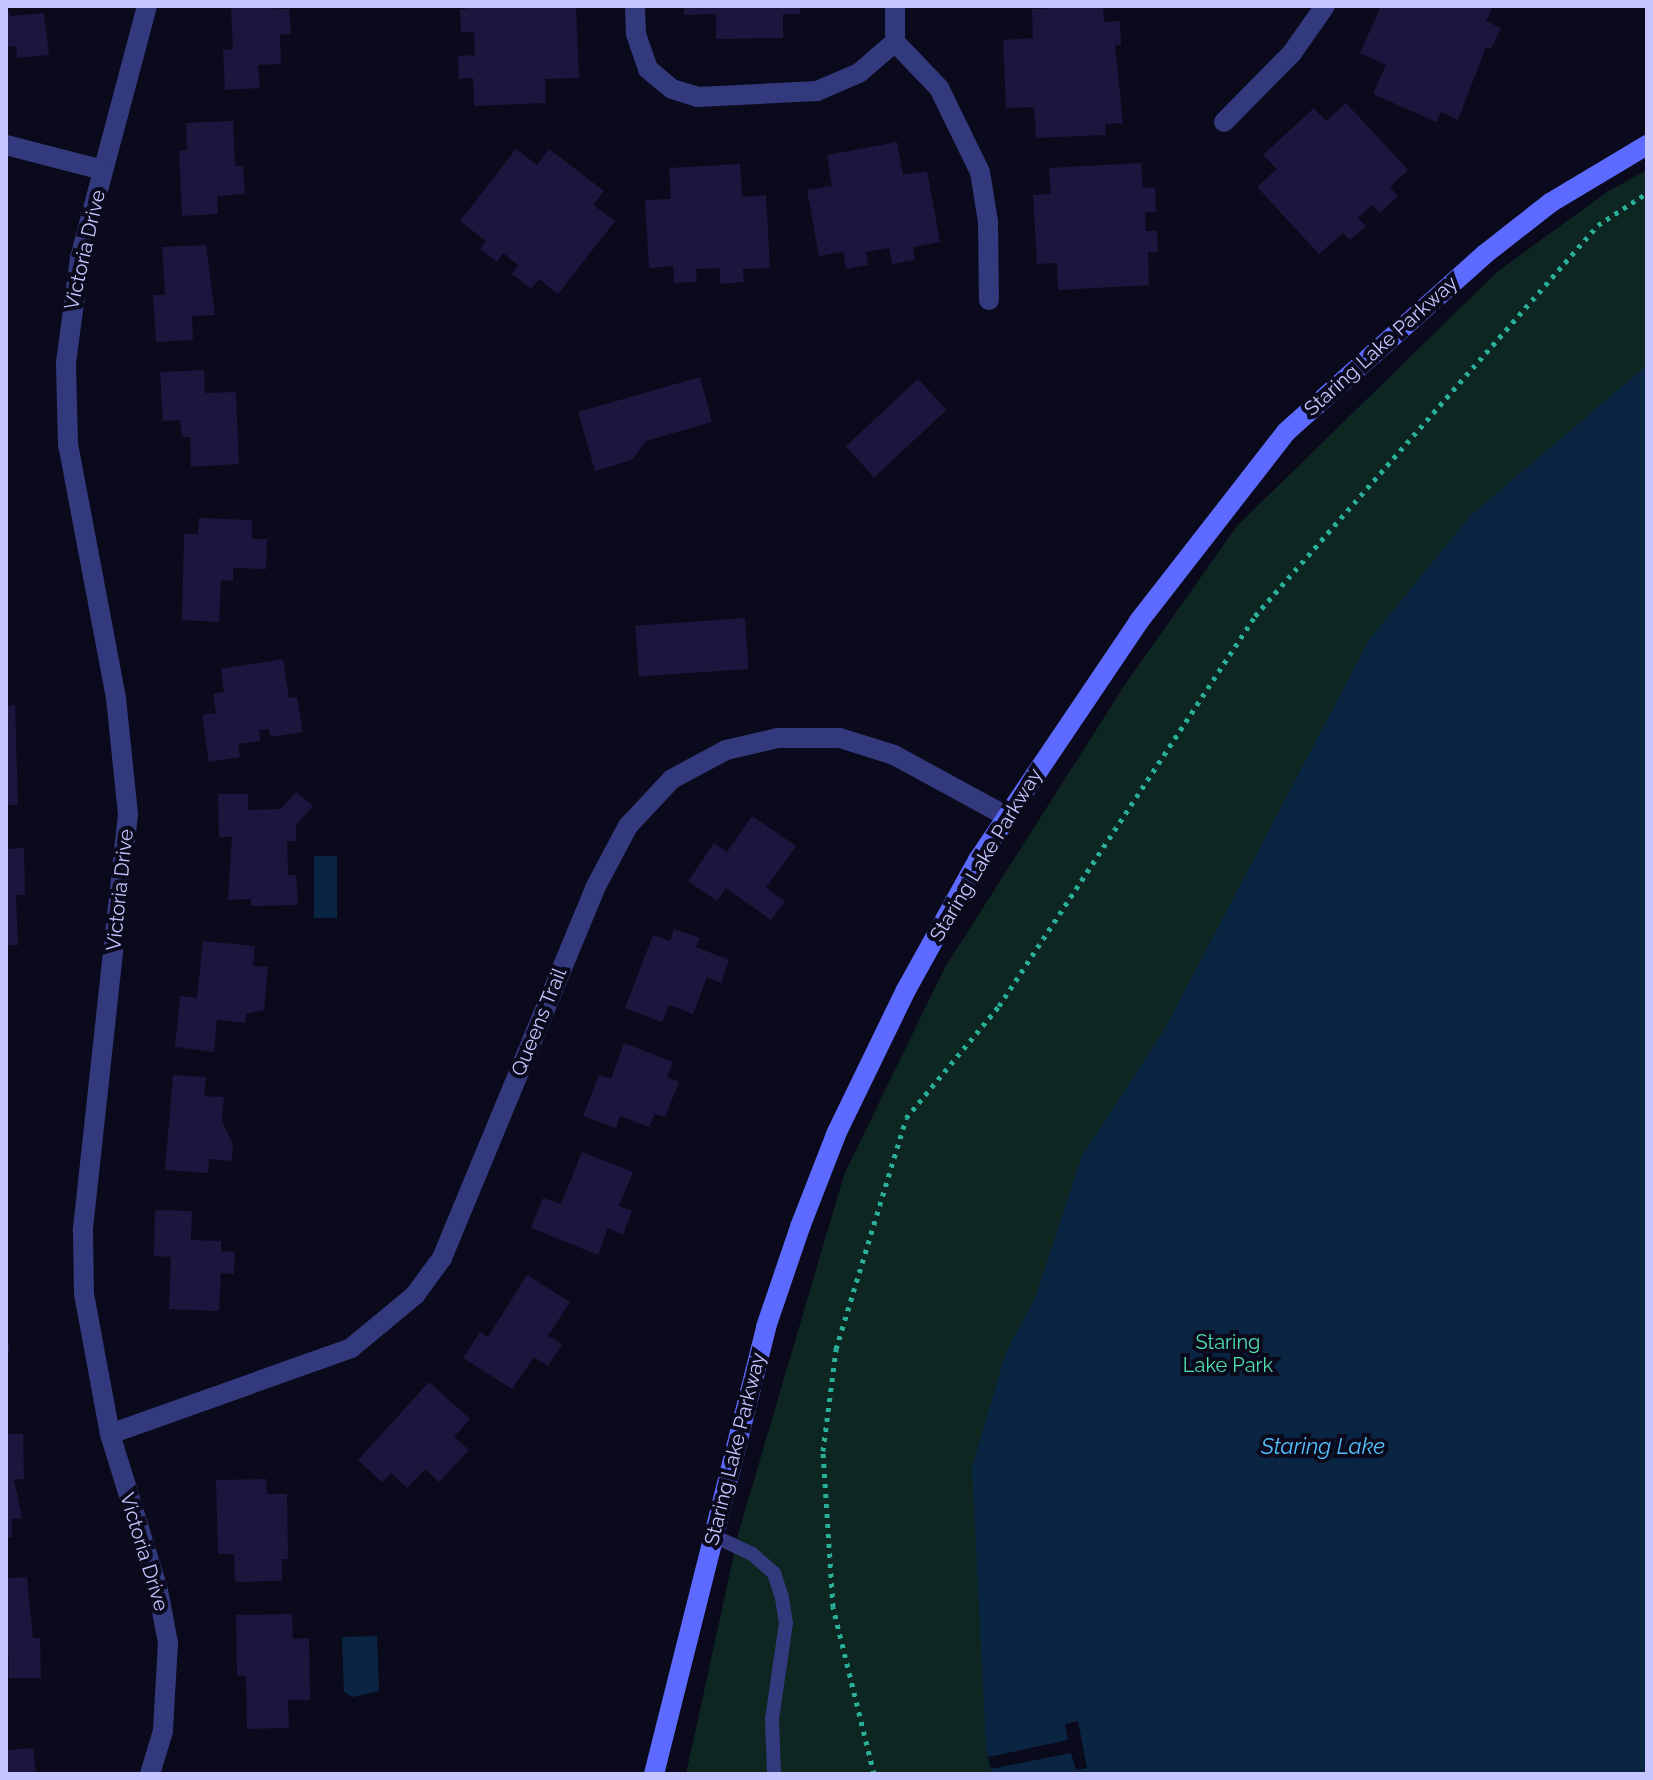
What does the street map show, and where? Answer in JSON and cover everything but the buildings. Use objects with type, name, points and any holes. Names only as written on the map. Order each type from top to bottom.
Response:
[{"type":"street","name":"Victoria Drive","points":[[147,6],[77,271],[66,363],[68,444],[118,711],[128,814],[83,1231],[84,1294],[110,1434],[158,1590],[168,1643],[169,1689],[150,1774]]},
{"type":"street","points":[[635,6],[636,34],[648,69],[672,89],[698,97],[817,91],[859,73],[895,42]]},
{"type":"street","points":[[895,6],[895,42],[939,88],[980,172],[988,222],[989,300]]},
{"type":"street","points":[[1224,122],[1292,53],[1325,6]]},
{"type":"street","points":[[6,145],[103,170]]},
{"type":"street","name":"Staring Lake Parkway","points":[[654,1774],[767,1325],[837,1132],[906,990],[1006,816],[1139,621],[1286,432],[1485,254],[1550,203],[1647,145]]},
{"type":"street","name":"Queens Trail","points":[[110,1434],[351,1348],[415,1295],[442,1258],[595,888],[628,826],[672,779],[726,750],[778,738],[840,738],[894,755],[1006,816]]},
{"type":"lane","points":[[714,1536],[752,1554],[774,1573],[782,1598],[786,1623],[772,1719],[774,1774]]},
{"type":"path","points":[[874,1774],[833,1607],[823,1451],[836,1349],[906,1118],[999,1006],[1255,616],[1598,225],[1647,193]]},
{"type":"green space","name":"Staring Lake","points":[[1647,170],[1647,1774],[686,1774],[739,1531],[844,1175],[944,969],[1126,683],[1237,526],[1497,272],[1607,192]]},
{"type":"water","name":"Staring Lake","points":[[1647,365],[1647,1774],[992,1774],[986,1747],[972,1467],[1006,1352],[1035,1298],[1082,1156],[1164,1030],[1369,640],[1470,516]]},
{"type":"water","points":[[314,856],[337,856],[337,918],[314,918]]},
{"type":"water","points":[[377,1636],[379,1691],[353,1697],[344,1692],[342,1637]]},
{"type":"pier","points":[[1078,1721],[1087,1768],[1076,1770],[1071,1753],[991,1769],[988,1757],[1068,1740],[1065,1724]]},
{"type":"park label","name":"Staring Lake Park","points":[[1228,1354]]}]
